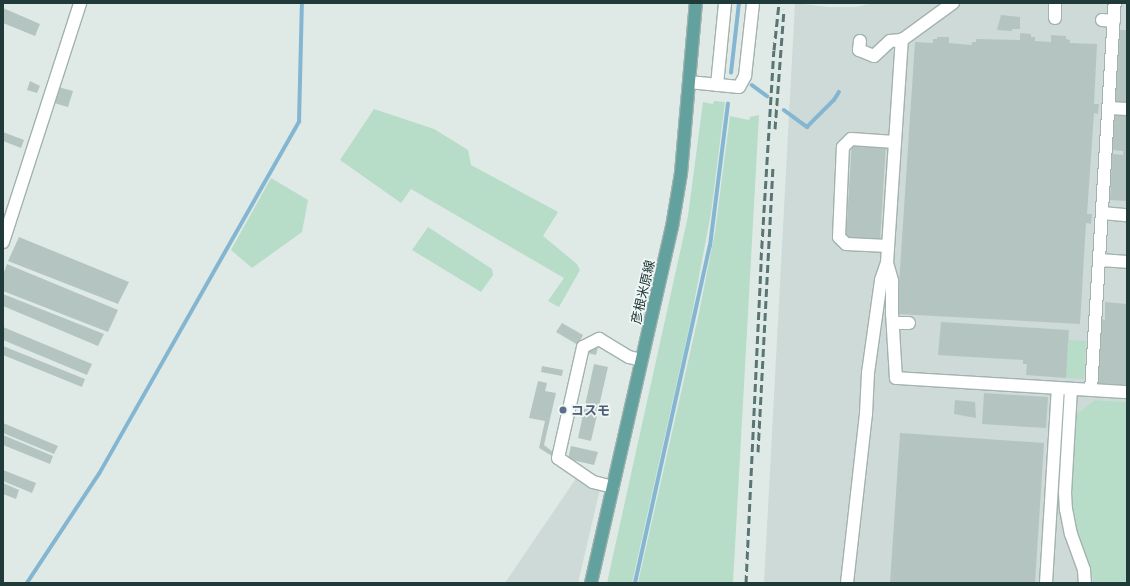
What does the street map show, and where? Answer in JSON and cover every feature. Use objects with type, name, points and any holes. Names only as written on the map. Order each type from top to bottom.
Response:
[{"type":"main road","name":"彦根米原線","points":[[591,583],[672,227],[681,172],[696,3]]},
{"type":"street","points":[[3,242],[80,3]]},
{"type":"street","points":[[717,85],[725,3]]},
{"type":"street","points":[[689,82],[739,87],[745,76],[753,3]]},
{"type":"street","points":[[860,41],[859,50],[874,56],[890,42],[902,40],[953,3]]},
{"type":"street","points":[[1055,3],[1055,18]]},
{"type":"street","points":[[1091,390],[1109,108],[1108,21],[1119,7]]},
{"type":"street","points":[[847,583],[866,414],[868,373],[881,280],[887,263],[902,40]]},
{"type":"street","points":[[1109,108],[1127,109]]},
{"type":"street","points":[[888,246],[846,244],[839,237],[844,147],[851,139],[895,142]]},
{"type":"street","points":[[1102,213],[1127,215]]},
{"type":"street","points":[[1100,260],[1127,262]]},
{"type":"street","points":[[887,263],[892,281],[896,378],[1127,392]]},
{"type":"street","points":[[893,323],[908,323]]},
{"type":"street","points":[[613,487],[594,482],[558,458],[583,347],[599,339],[629,357],[641,360]]},
{"type":"street","points":[[1046,583],[1058,388]]},
{"type":"street","points":[[1071,389],[1065,485],[1066,509],[1071,534],[1084,570],[1085,583]]},
{"type":"shaded area","points":[[795,3],[828,7],[856,7],[873,3],[1127,3],[1127,402],[1095,400],[1076,414],[1072,491],[1074,524],[1093,577],[1092,583],[764,583]]},
{"type":"shaded area","points":[[577,477],[600,489],[578,583],[505,583]]},
{"type":"green space","points":[[714,101],[725,102],[711,213],[691,319],[632,583],[607,583],[688,216],[703,102],[713,104]]},
{"type":"green space","points":[[374,109],[434,129],[468,150],[471,165],[558,212],[543,236],[577,264],[580,270],[559,307],[548,301],[564,278],[411,189],[401,203],[340,160]]},
{"type":"green space","points":[[759,115],[733,583],[638,583],[699,313],[715,232],[730,116],[749,120],[750,117]]},
{"type":"green space","points":[[271,178],[308,200],[302,232],[252,268],[231,250]]},
{"type":"green space","points":[[428,227],[492,269],[493,275],[481,292],[412,250]]},
{"type":"green space","points":[[1069,340],[1086,341],[1084,379],[1066,378]]},
{"type":"green space","points":[[1095,400],[1127,402],[1127,583],[1092,583],[1093,577],[1074,524],[1072,491],[1076,414]]},
{"type":"building","points":[[3,8],[40,24],[35,36],[3,23]]},
{"type":"building","points":[[1001,15],[1020,17],[1020,29],[1012,29],[1012,31],[997,30]]},
{"type":"building","points":[[1120,30],[1127,30],[1127,105],[1115,104]]},
{"type":"building","points":[[1020,33],[1031,34],[1031,37],[1035,37],[1035,41],[1051,42],[1051,35],[1066,36],[1066,39],[1070,40],[1070,43],[1097,44],[1094,104],[1099,104],[1098,114],[1094,113],[1087,214],[1092,214],[1091,224],[1086,223],[1080,324],[897,314],[915,42],[933,43],[933,39],[937,39],[937,37],[949,37],[949,43],[972,45],[972,42],[976,42],[976,39],[1020,40]]},
{"type":"building","points":[[30,81],[40,86],[37,93],[27,90]]},
{"type":"building","points":[[58,87],[73,91],[68,107],[54,103]]},
{"type":"building","points":[[1115,112],[1127,113],[1127,201],[1110,200],[1112,154],[1123,155],[1123,151],[1112,150]]},
{"type":"building","points":[[3,132],[24,140],[21,148],[3,141]]},
{"type":"building","points":[[852,141],[886,143],[880,240],[846,237]]},
{"type":"building","points":[[19,237],[129,282],[118,304],[8,261]]},
{"type":"building","points":[[7,264],[118,310],[108,332],[3,291],[3,275]]},
{"type":"building","points":[[3,294],[104,334],[98,346],[3,306]]},
{"type":"building","points":[[1105,302],[1127,304],[1127,386],[1098,384],[1102,319],[1105,320]]},
{"type":"building","points":[[941,322],[1069,330],[1066,378],[1026,375],[1027,364],[1023,364],[1023,360],[938,355]]},
{"type":"building","points":[[562,323],[583,335],[578,345],[556,332]]},
{"type":"building","points":[[3,327],[92,364],[87,375],[3,340]]},
{"type":"building","points":[[3,346],[85,379],[82,387],[3,355]]},
{"type":"building","points":[[598,347],[596,355],[587,353],[587,349]]},
{"type":"building","points":[[594,364],[608,367],[591,441],[578,438]]},
{"type":"building","points":[[542,366],[563,370],[562,376],[541,372]]},
{"type":"building","points":[[538,381],[547,383],[545,391],[556,393],[544,445],[553,452],[552,456],[539,448],[545,421],[529,418]]},
{"type":"building","points":[[984,393],[1048,397],[1046,428],[982,424]]},
{"type":"building","points":[[955,400],[975,402],[976,418],[954,414]]},
{"type":"building","points":[[3,423],[58,446],[54,454],[3,433]]},
{"type":"building","points":[[900,433],[1044,443],[1035,583],[890,583]]},
{"type":"building","points":[[3,435],[53,456],[50,464],[3,445]]},
{"type":"building","points":[[571,446],[598,452],[594,465],[568,459]]},
{"type":"building","points":[[3,470],[36,483],[32,493],[3,481]]},
{"type":"building","points":[[3,483],[19,490],[16,499],[3,494]]},
{"type":"waterway","points":[[27,583],[99,474],[299,122],[302,3]]},
{"type":"waterway","points":[[731,73],[739,3]]},
{"type":"waterway","points":[[752,85],[767,96]]},
{"type":"waterway","points":[[784,110],[807,127],[834,100],[839,92]]},
{"type":"waterway","points":[[635,583],[710,246],[728,104]]},
{"type":"railway","points":[[746,583],[761,260],[774,50],[779,3]]},
{"type":"railway","points":[[775,129],[784,9]]},
{"type":"railway","points":[[758,452],[773,165]]},
{"type":"place","name":"コスモ","points":[[563,410]]}]
